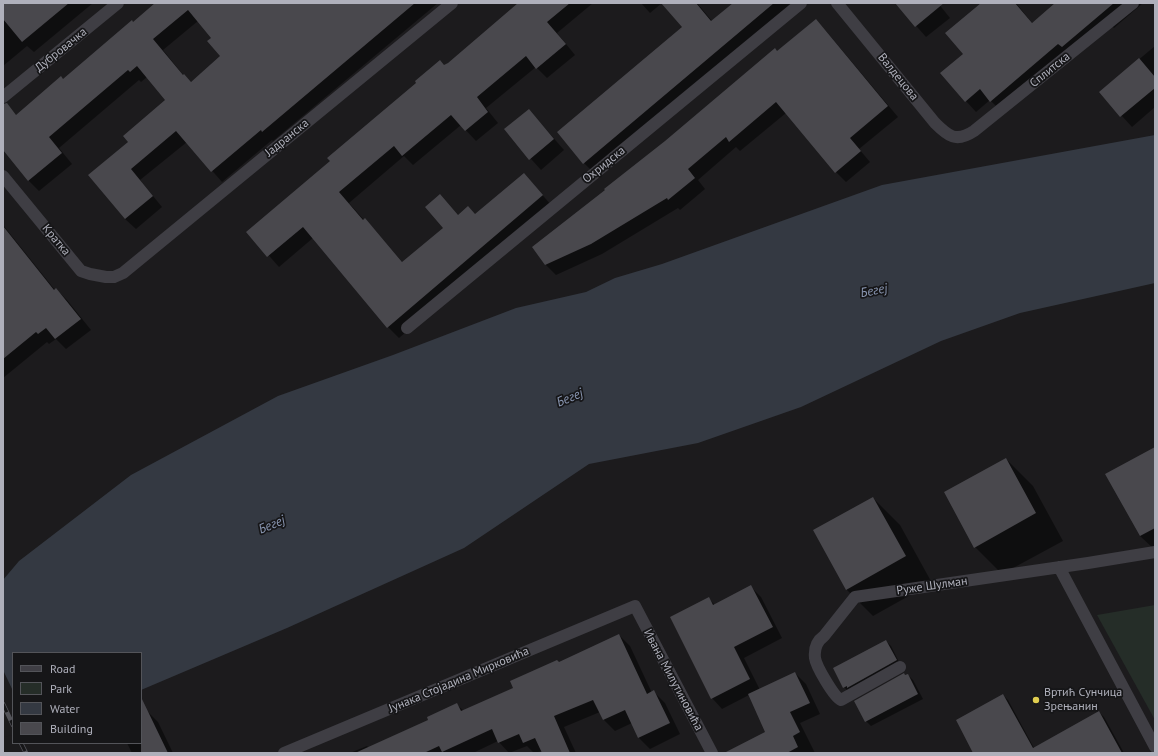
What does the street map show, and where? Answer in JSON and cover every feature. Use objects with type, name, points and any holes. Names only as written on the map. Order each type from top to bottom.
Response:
[{"type":"street","name":"Дубровачка","points":[[3,97],[118,3]]},
{"type":"street","name":"Јадранска","points":[[123,272],[452,3]]},
{"type":"street","name":"Охридска","points":[[407,328],[801,3]]},
{"type":"street","name":"Валдецова","points":[[837,3],[935,123],[953,137],[967,136]]},
{"type":"street","name":"Сплитска","points":[[967,136],[1133,3]]},
{"type":"street","name":"Кратка","points":[[3,176],[82,271],[106,277],[114,277],[123,272]]},
{"type":"street","name":"Руже Шулман","points":[[900,667],[841,700],[838,699],[832,692],[815,660],[817,644],[855,597],[1155,552]]},
{"type":"street","points":[[1059,567],[1155,747]]},
{"type":"street","name":"Јунака Стојадина Мирковића","points":[[284,753],[635,606]]},
{"type":"street","name":"Ивана Милутиновића","points":[[635,606],[712,753]]},
{"type":"green space","points":[[1155,605],[1155,720],[1097,615]]},
{"type":"water","name":"Бегеј","points":[[1155,135],[1155,283],[1020,313],[941,341],[801,407],[698,443],[589,464],[464,548],[287,628],[142,690],[142,652],[12,652],[12,732],[3,735],[3,580],[19,561],[131,475],[278,396],[393,355],[516,308],[586,292],[615,278],[662,264],[882,185]]},
{"type":"pier","points":[[3,670],[12,689],[12,735],[3,737]]},
{"type":"building","points":[[3,3],[69,3],[22,42],[3,19]]},
{"type":"building","points":[[155,3],[415,3],[262,132],[261,130],[211,172],[176,131],[131,169],[153,196],[125,219],[88,175],[128,142],[123,136],[165,100],[137,66],[130,72],[128,70],[49,137],[62,153],[28,181],[3,150],[3,104],[7,103],[16,115],[61,76],[63,79],[132,20],[133,22]],"holes":[[[188,10],[211,38],[207,41],[220,56],[191,82],[184,74],[183,75],[153,39]]]},
{"type":"building","points":[[518,3],[570,3],[547,22],[566,44],[536,69],[526,56],[477,97],[488,112],[465,131],[451,115],[402,156],[394,146],[339,192],[363,220],[365,218],[402,262],[443,228],[425,207],[440,194],[458,215],[468,206],[475,214],[524,173],[543,195],[387,328],[303,227],[267,257],[246,232],[330,161],[327,158],[416,83],[415,81],[440,60],[444,65],[448,63]]},
{"type":"building","points":[[661,3],[696,3],[711,21],[733,3],[774,3],[583,164],[557,132],[682,27]]},
{"type":"building","points":[[895,3],[944,3],[915,27]]},
{"type":"building","points":[[981,3],[1015,3],[1032,23],[1055,3],[1114,3],[1062,47],[1058,44],[990,102],[980,89],[965,102],[940,73],[963,54],[945,33]]},
{"type":"building","points":[[816,19],[888,106],[850,138],[861,151],[835,173],[776,102],[729,142],[726,137],[688,169],[695,178],[668,200],[667,198],[591,244],[545,265],[532,247],[665,141],[775,48],[777,51]]},
{"type":"building","points":[[1139,58],[1155,77],[1155,88],[1120,117],[1099,92]]},
{"type":"building","points":[[529,109],[554,139],[529,160],[504,129]]},
{"type":"building","points":[[3,226],[54,290],[56,288],[81,319],[55,339],[46,328],[38,334],[36,332],[3,359]]},
{"type":"building","points":[[1155,447],[1155,528],[1140,536],[1105,474]]},
{"type":"building","points":[[1006,458],[1036,513],[974,548],[944,492]]},
{"type":"building","points":[[873,497],[906,556],[846,590],[813,530]]},
{"type":"building","points":[[751,585],[773,627],[734,647],[750,679],[711,699],[670,617],[709,597],[713,605]]},
{"type":"building","points":[[619,634],[647,694],[654,690],[670,723],[638,738],[625,710],[603,720],[593,700],[554,716],[570,753],[542,753],[535,738],[523,743],[519,734],[498,743],[492,729],[442,752],[439,746],[424,753],[355,753],[428,720],[427,717],[457,703],[461,711],[513,688],[510,681],[557,660],[559,662]]},
{"type":"building","points":[[886,640],[897,660],[847,688],[847,686],[843,688],[833,668]]},
{"type":"building","points":[[795,672],[810,703],[790,712],[800,732],[793,736],[798,747],[787,753],[724,753],[765,732],[748,694]]},
{"type":"building","points":[[904,673],[905,675],[908,674],[918,694],[865,722],[854,701]]},
{"type":"building","points":[[1003,694],[1033,748],[1099,711],[1122,753],[973,753],[956,720]]},
{"type":"building","points":[[142,699],[168,753],[141,753],[142,744]]},
{"type":"railway","points":[[3,704],[12,723]]},
{"type":"railway","points":[[22,744],[26,753]]},
{"type":"place","name":"Вртић Сунчица Зрењанин","points":[[1036,700]]}]
